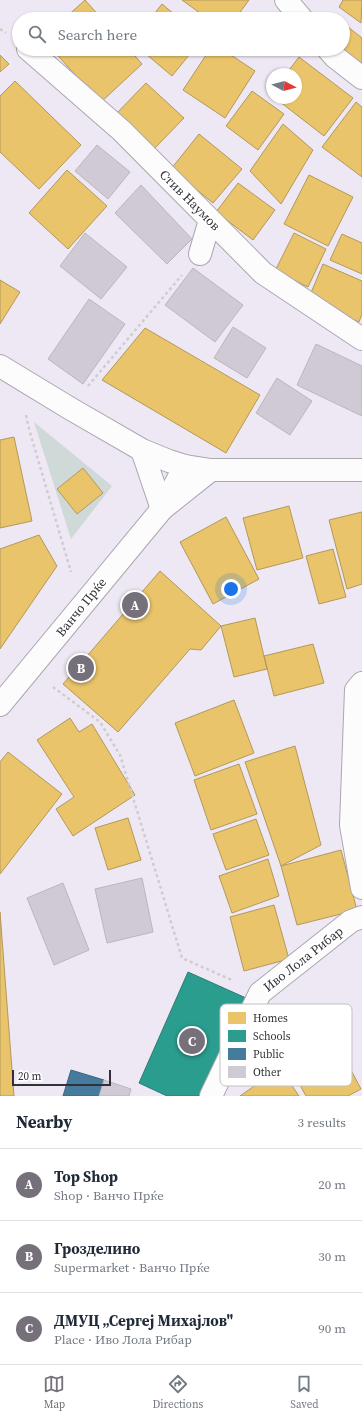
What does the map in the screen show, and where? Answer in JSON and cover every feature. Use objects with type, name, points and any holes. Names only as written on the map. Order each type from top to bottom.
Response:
[{"type":"street","points":[[286,0],[296,12]]},
{"type":"street","name":"Стив Наумов","points":[[36,56],[122,132],[263,273],[362,339]]},
{"type":"street","points":[[334,56],[362,78]]},
{"type":"street","points":[[200,254],[210,220]]},
{"type":"street","points":[[0,366],[142,450],[177,464],[211,470],[362,470]]},
{"type":"street","points":[[142,450],[162,509],[211,470]]},
{"type":"street","name":"Ванчо Прќе","points":[[0,706],[162,509],[177,464]]},
{"type":"street","points":[[362,683],[356,690],[351,825],[362,888]]},
{"type":"street","name":"Иво Лола Рибар","points":[[254,1004],[260,992],[351,921],[362,917]]},
{"type":"street","name":"Иво Лола Рибар","points":[[211,1096],[220,1077]]},
{"type":"path","points":[[86,390],[200,254]]},
{"type":"path","points":[[25,411],[28,429],[71,572]]},
{"type":"path","points":[[51,685],[100,722],[120,755],[182,958],[260,992]]},
{"type":"shaded area","points":[[34,422],[112,486],[71,539]]},
{"type":"building: Homes","points":[[85,0],[96,12],[72,12]]},
{"type":"building: Homes","points":[[182,0],[249,0],[240,12],[198,12]]},
{"type":"building: Homes","points":[[343,0],[362,0],[361,23],[350,15],[350,12],[346,12],[339,7]]},
{"type":"building: Homes","points":[[162,4],[172,12],[156,12]]},
{"type":"building: Homes","points":[[350,29],[362,38],[362,69],[345,56],[350,56]]},
{"type":"building: Homes","points":[[0,55],[9,64],[0,72]]},
{"type":"building: Homes","points":[[58,56],[135,56],[142,64],[100,103]]},
{"type":"building: Homes","points":[[148,56],[188,56],[172,76]]},
{"type":"building: Homes","points":[[205,56],[232,56],[255,71],[225,118],[183,90]]},
{"type":"building: Homes","points":[[299,57],[353,98],[324,136],[283,104],[302,104],[302,68],[291,68]]},
{"type":"building: Homes","points":[[15,81],[81,145],[39,189],[0,152],[0,96]]},
{"type":"building: Homes","points":[[146,83],[184,118],[152,151],[115,115]]},
{"type":"building: Homes","points":[[252,91],[266,101],[266,104],[270,104],[284,114],[258,150],[226,126]]},
{"type":"building: Homes","points":[[356,102],[362,107],[362,177],[322,147]]},
{"type":"building: Homes","points":[[283,124],[313,150],[281,204],[250,171]]},
{"type":"building: Homes","points":[[199,134],[242,169],[213,203],[171,169]]},
{"type":"building: Homes","points":[[67,170],[107,206],[68,249],[29,213]]},
{"type":"building: Homes","points":[[309,175],[353,197],[328,246],[284,224]]},
{"type":"building: Homes","points":[[238,183],[275,210],[253,240],[216,212]]},
{"type":"building: Homes","points":[[294,233],[326,249],[308,287],[275,271]]},
{"type":"building: Homes","points":[[342,234],[362,243],[362,274],[330,260]]},
{"type":"building: Homes","points":[[323,264],[362,281],[362,314],[359,322],[308,300]]},
{"type":"building: Homes","points":[[0,280],[20,292],[0,324]]},
{"type":"building: Homes","points":[[145,328],[260,395],[226,453],[102,380]]},
{"type":"building: Homes","points":[[14,437],[32,521],[0,528],[0,440]]},
{"type":"building: Homes","points":[[83,468],[103,493],[77,514],[57,489]]},
{"type":"building: Homes","points":[[289,506],[303,558],[257,570],[243,518]]},
{"type":"building: Homes","points":[[362,512],[362,584],[347,589],[329,520]]},
{"type":"building: Homes","points":[[226,517],[259,579],[213,604],[180,542]]},
{"type":"building: Homes","points":[[39,535],[57,566],[0,649],[0,549]]},
{"type":"building: Homes","points":[[333,549],[346,597],[319,604],[306,556]]},
{"type":"building: Homes","points":[[160,571],[221,626],[201,650],[190,649],[118,732],[63,684]]},
{"type":"building: Homes","points":[[255,618],[267,669],[234,677],[221,626]]},
{"type":"building: Homes","points":[[313,644],[324,683],[274,696],[264,656]]},
{"type":"building: Homes","points":[[234,700],[254,753],[195,776],[175,723]]},
{"type":"building: Homes","points":[[70,718],[79,732],[92,724],[135,795],[73,836],[56,809],[74,797],[37,740]]},
{"type":"building: Homes","points":[[295,746],[321,845],[281,866],[245,762]]},
{"type":"building: Homes","points":[[8,752],[62,794],[0,874],[0,762]]},
{"type":"building: Homes","points":[[239,764],[257,814],[211,830],[194,780]]},
{"type":"building: Homes","points":[[128,818],[141,860],[108,870],[95,828]]},
{"type":"building: Homes","points":[[256,819],[269,855],[226,870],[213,834]]},
{"type":"building: Homes","points":[[341,850],[357,910],[297,925],[281,866]]},
{"type":"building: Homes","points":[[268,859],[279,896],[232,913],[219,876]]},
{"type":"building: Homes","points":[[274,905],[289,959],[244,971],[230,917]]},
{"type":"building: Homes","points":[[0,912],[14,1096],[0,1096]]},
{"type":"building: Homes","points":[[352,1072],[361,1089],[348,1096],[306,1096],[301,1086],[352,1086]]},
{"type":"building: Homes","points":[[254,1086],[292,1086],[299,1096],[240,1096]]},
{"type":"building: Schools","points":[[188,972],[246,998],[243,1004],[220,1004],[220,1056],[202,1096],[167,1096],[139,1083]]},
{"type":"building: Public","points":[[71,1070],[104,1080],[99,1096],[63,1096]]},
{"type":"building: Other","points":[[97,145],[130,172],[108,199],[75,171]]},
{"type":"building: Other","points":[[141,185],[192,239],[167,264],[115,213]]},
{"type":"building: Other","points":[[85,233],[127,267],[101,299],[60,266]]},
{"type":"building: Other","points":[[193,268],[243,305],[215,342],[165,305]]},
{"type":"building: Other","points":[[89,299],[125,324],[83,384],[48,359]]},
{"type":"building: Other","points":[[233,327],[266,348],[247,378],[214,358]]},
{"type":"building: Other","points":[[316,344],[362,366],[362,416],[297,385]]},
{"type":"building: Other","points":[[277,378],[312,401],[290,435],[256,413]]},
{"type":"building: Other","points":[[142,878],[153,932],[107,943],[95,889]]},
{"type":"building: Other","points":[[63,883],[89,950],[54,965],[27,898]]},
{"type":"building: Other","points":[[104,1080],[131,1089],[129,1096],[99,1096]]},
{"type":"place","name":"Top Shop","points":[[135,605]]},
{"type":"place","name":"Грозделино","points":[[81,668]]},
{"type":"place","name":"ДМУЦ „Сергеј Михајлов\"","points":[[192,1041]]}]
